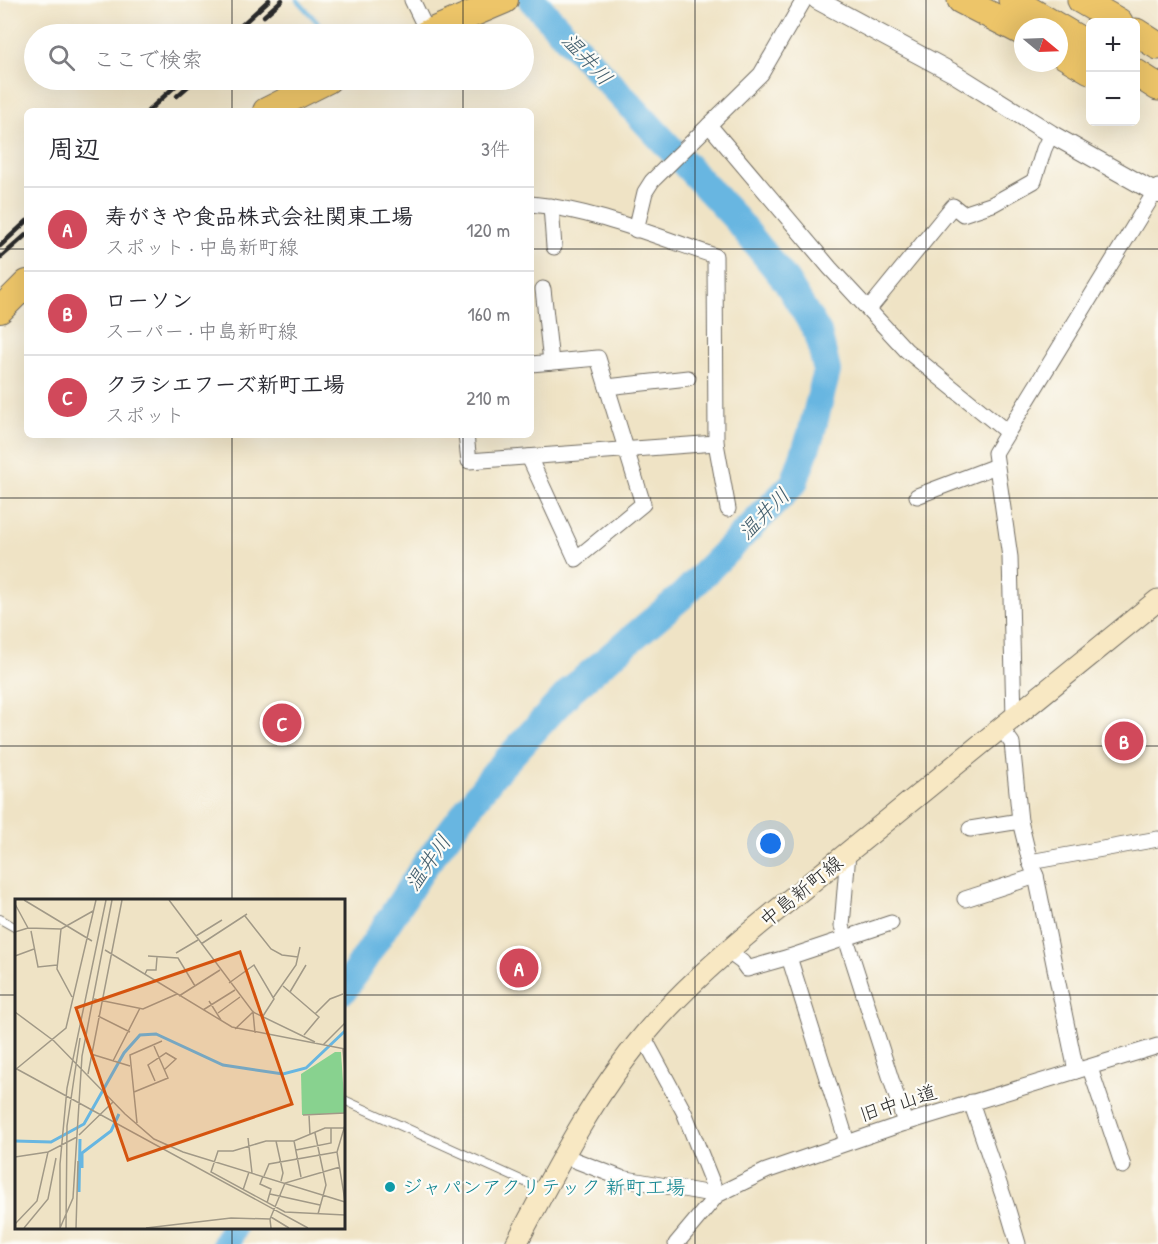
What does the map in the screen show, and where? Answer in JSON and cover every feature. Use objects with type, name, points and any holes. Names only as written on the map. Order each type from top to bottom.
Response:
[{"type":"highway","points":[[450,24],[506,0]]},
{"type":"highway","points":[[961,0],[1014,27]]},
{"type":"highway","points":[[1012,0],[1086,44]]},
{"type":"highway","points":[[1081,0],[1112,18]]},
{"type":"highway","points":[[1140,34],[1158,45]]},
{"type":"highway","points":[[1068,57],[1086,68]]},
{"type":"highway","points":[[1140,76],[1158,87]]},
{"type":"highway","points":[[272,108],[308,90]]},
{"type":"highway","points":[[1140,97],[1158,108]]},
{"type":"highway","points":[[0,310],[24,286]]},
{"type":"main road","name":"中島新町線","points":[[516,1244],[597,1100],[643,1036],[677,999],[727,951],[1158,600]]},
{"type":"street","points":[[412,0],[423,24]]},
{"type":"street","points":[[636,230],[645,192],[663,169],[761,74],[804,0]]},
{"type":"street","points":[[817,0],[955,74],[1051,134],[1157,191],[995,453],[1010,557],[1007,723],[1012,743],[1020,821],[1083,1069],[1123,1166]]},
{"type":"street","points":[[708,127],[830,268],[906,350],[1007,432]]},
{"type":"street","points":[[869,309],[953,206],[963,214],[993,204],[1034,181],[1051,134]]},
{"type":"street","points":[[534,204],[585,213],[715,256],[716,443],[728,508]]},
{"type":"street","points":[[551,206],[554,247]]},
{"type":"street","points":[[543,289],[551,362]]},
{"type":"street","points":[[529,457],[576,559],[643,504],[598,358],[534,364]]},
{"type":"street","points":[[607,387],[688,378]]},
{"type":"street","points":[[466,438],[469,461],[716,443]]},
{"type":"street","points":[[917,496],[996,466]]},
{"type":"street","points":[[970,829],[1020,821]]},
{"type":"street","points":[[965,899],[1033,869],[1158,839]]},
{"type":"street","points":[[848,853],[842,926],[844,937],[904,1123]]},
{"type":"street","points":[[727,951],[742,962],[747,969],[891,922]]},
{"type":"street","points":[[789,957],[847,1142]]},
{"type":"street","points":[[643,1036],[684,1112],[717,1195]]},
{"type":"street","name":"旧中山道","points":[[676,1244],[717,1195],[766,1171],[904,1123],[1158,1046]]},
{"type":"street","points":[[971,1102],[1018,1244]]},
{"type":"street","points":[[564,1156],[621,1178],[717,1195]]},
{"type":"lane","points":[[0,918],[15,927]]},
{"type":"lane","points":[[345,1100],[544,1191]]},
{"type":"waterway","points":[[297,0],[319,24]]},
{"type":"waterway","name":"温井川","points":[[345,988],[425,865],[493,775],[572,689],[682,596],[794,483],[811,434],[827,371],[818,333],[786,281],[737,220],[532,0]]},
{"type":"waterway","name":"温井川","points":[[226,1244],[233,1229]]},
{"type":"railway","points":[[243,24],[269,0]]},
{"type":"railway","points":[[264,16],[282,0]]},
{"type":"railway","points":[[151,108],[171,90]]},
{"type":"railway","points":[[177,96],[184,90]]},
{"type":"railway","points":[[0,246],[24,224]]},
{"type":"railway","points":[[0,258],[24,237]]},
{"type":"place","name":"クラシエフーズ新町工場","points":[[282,723]]},
{"type":"place","name":"ローソン","points":[[1124,741]]},
{"type":"place","name":"寿がきや食品株式会社関東工場","points":[[519,968]]},
{"type":"place","name":"ジャパンアクリテック 新町工場","points":[[390,1187]]}]
